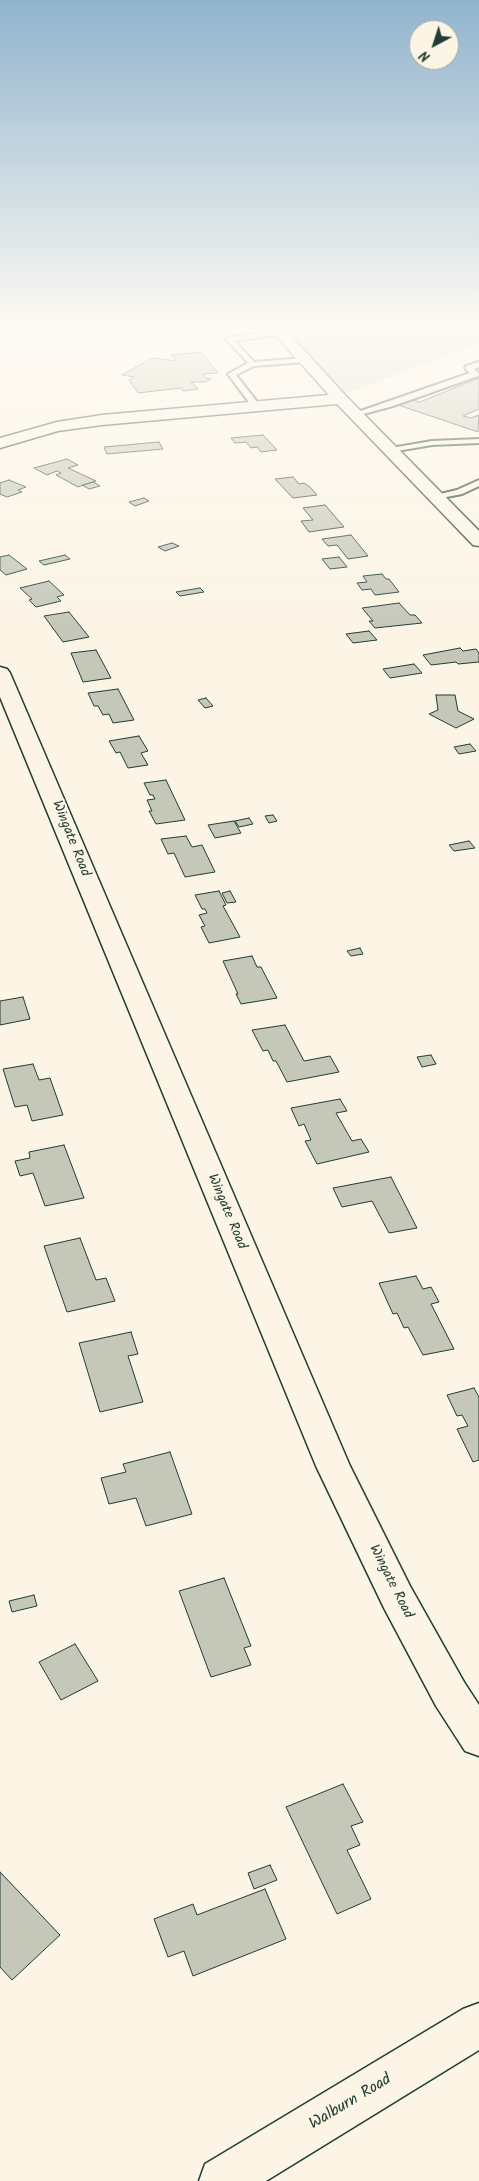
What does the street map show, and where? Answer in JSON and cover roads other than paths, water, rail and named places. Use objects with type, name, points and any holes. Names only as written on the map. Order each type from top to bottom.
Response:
[{"type":"street","points":[[0,443],[49,429]]},
{"type":"street","points":[[371,429],[479,541]]},
{"type":"street","name":"Wingate Road","points":[[0,674],[11,726],[333,1466],[397,1597],[450,1694],[479,1738]]},
{"type":"street","name":"Walburn Road","points":[[222,2181],[479,2025]]},
{"type":"lane","points":[[392,450],[432,443],[479,441]]},
{"type":"lane","points":[[436,496],[459,492],[479,483]]}]
